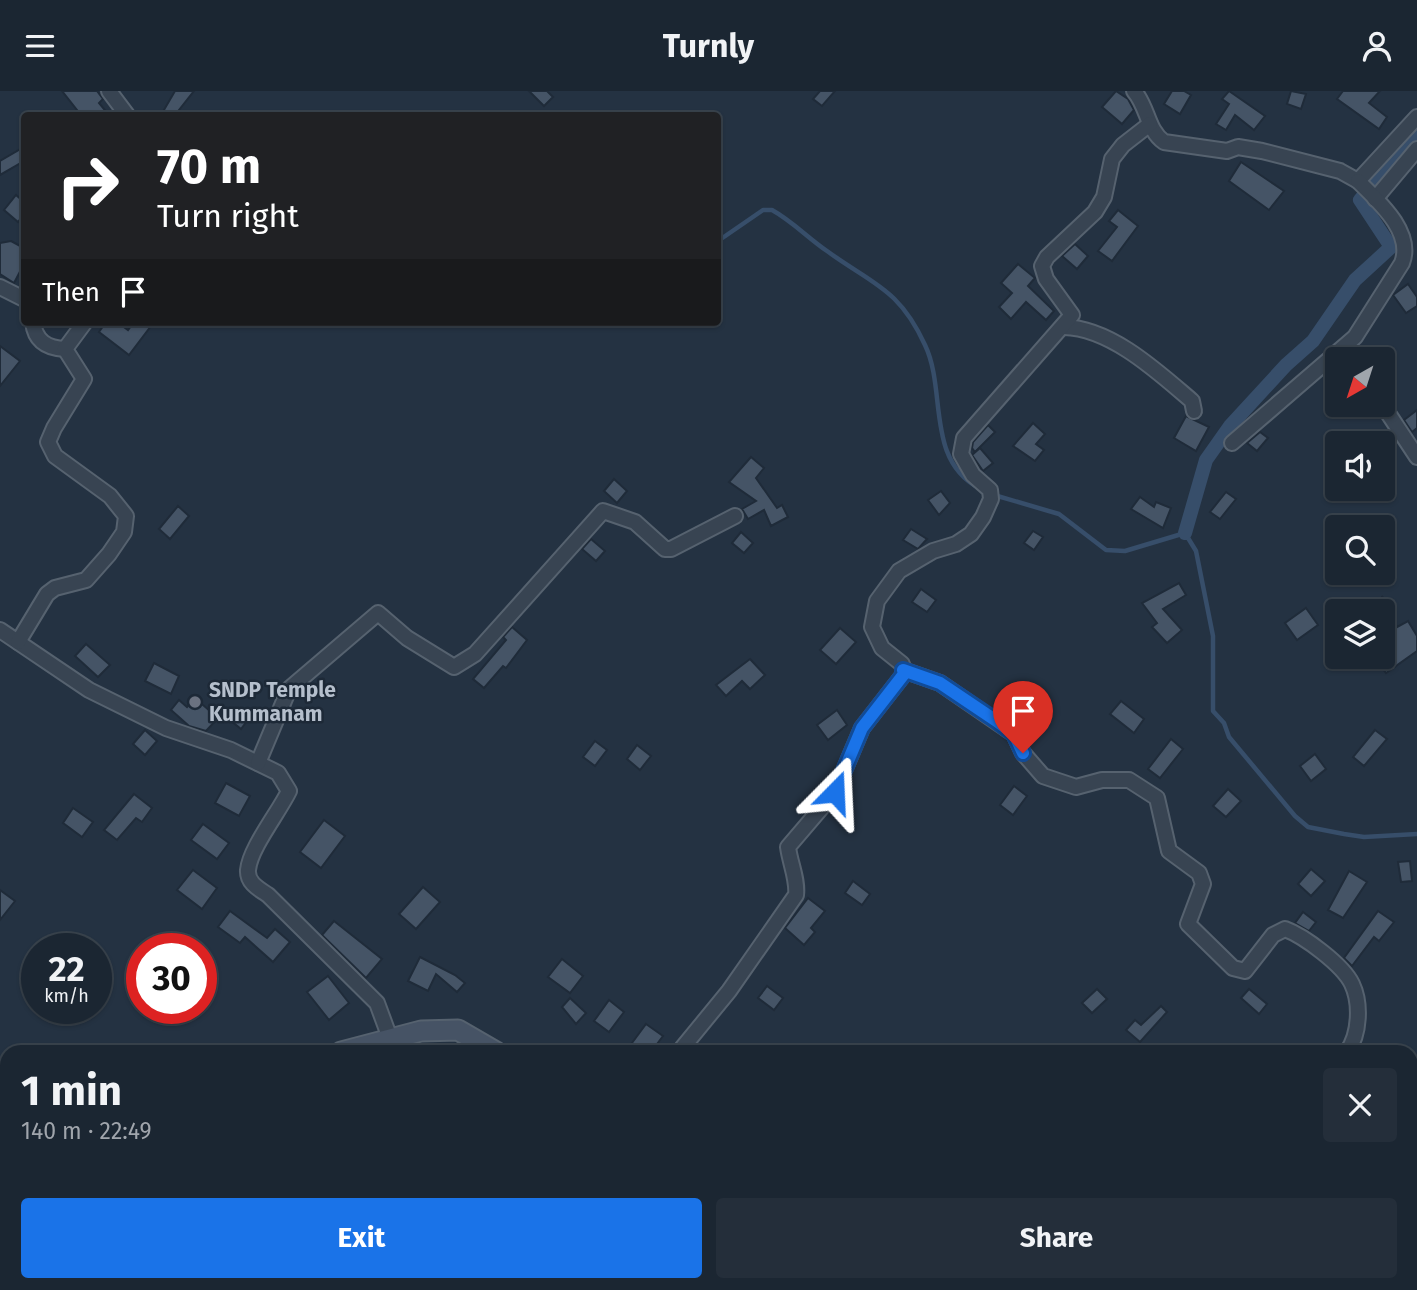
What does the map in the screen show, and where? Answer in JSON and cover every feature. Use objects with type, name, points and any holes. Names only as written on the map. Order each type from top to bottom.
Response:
[{"type":"main road","points":[[360,1045],[391,1041],[421,1031],[458,1030],[484,1045]]},
{"type":"street","points":[[109,91],[125,112]]},
{"type":"street","points":[[1135,91],[1145,103],[1156,136],[1164,142],[1227,151],[1238,147],[1340,171],[1359,182],[1389,213],[1411,244],[1351,347]]},
{"type":"street","points":[[1359,182],[1417,117]]},
{"type":"street","points":[[684,1045],[788,911],[798,886],[790,869],[788,848],[835,792],[862,728],[904,674],[902,664],[882,648],[872,627],[877,601],[899,571],[971,534],[990,495],[973,475],[961,454],[964,438],[1072,315],[1046,279],[1042,266],[1047,257],[1095,212],[1104,197],[1112,159],[1123,145],[1150,124]]},
{"type":"street","points":[[1375,198],[1417,149]]},
{"type":"street","points":[[0,287],[21,298]]},
{"type":"street","points":[[35,326],[42,342],[50,348],[65,349]]},
{"type":"street","points":[[65,349],[82,326]]},
{"type":"street","points":[[1064,327],[1080,327],[1142,358],[1192,401],[1194,411]]},
{"type":"street","points":[[18,642],[47,594],[55,588],[86,580],[124,532],[126,516],[110,496],[55,456],[48,442],[84,379],[65,349]]},
{"type":"street","points":[[1232,443],[1325,372]]},
{"type":"street","points":[[1391,417],[1417,457]]},
{"type":"street","points":[[258,763],[289,689],[378,613],[407,638],[454,667],[475,654],[603,511],[635,522],[665,549],[734,516]]},
{"type":"street","points":[[0,630],[89,689],[166,728],[278,773],[289,791],[256,848],[248,871],[252,884],[268,895],[377,1003],[391,1041]]},
{"type":"street","points":[[903,670],[940,683],[1014,734],[1023,753],[1043,776],[1076,787],[1102,780],[1129,780],[1144,787],[1157,798],[1169,851],[1199,873],[1203,884],[1188,924],[1233,968],[1245,971],[1273,935],[1285,929],[1299,934],[1352,983],[1358,1016],[1352,1045]]},
{"type":"building","points":[[62,91],[97,91],[103,99],[99,103],[106,112],[79,112]]},
{"type":"building","points":[[175,91],[194,91],[177,112],[163,112]]},
{"type":"building","points":[[529,91],[547,91],[553,97],[544,106]]},
{"type":"building","points":[[820,91],[835,91],[822,106],[813,99]]},
{"type":"building","points":[[1116,91],[1128,99],[1134,110],[1122,124],[1102,107]]},
{"type":"building","points":[[1172,91],[1184,91],[1191,95],[1180,114],[1164,104]]},
{"type":"building","points":[[1229,91],[1265,116],[1254,130],[1235,115],[1226,130],[1216,124],[1229,104],[1222,99]]},
{"type":"building","points":[[1291,91],[1306,94],[1301,109],[1287,104]]},
{"type":"building","points":[[1343,91],[1380,91],[1369,103],[1387,117],[1379,129],[1337,99]]},
{"type":"building","points":[[21,149],[21,163],[0,175],[0,161]]},
{"type":"building","points":[[1241,162],[1284,191],[1269,210],[1229,181]]},
{"type":"building","points":[[16,195],[21,199],[21,218],[18,222],[4,210]]},
{"type":"building","points":[[1118,210],[1138,226],[1112,261],[1098,251],[1117,227],[1109,221]]},
{"type":"building","points":[[11,241],[21,246],[21,270],[14,283],[0,274],[0,243]]},
{"type":"building","points":[[1075,244],[1088,256],[1077,269],[1062,256]]},
{"type":"building","points":[[1018,264],[1035,278],[1028,286],[1054,311],[1046,320],[1026,302],[1011,319],[999,307],[1012,293],[1001,283]]},
{"type":"building","points":[[1408,284],[1417,297],[1417,306],[1406,313],[1393,295]]},
{"type":"building","points":[[103,326],[122,326],[128,330],[131,326],[151,326],[129,355],[99,332]]},
{"type":"building","points":[[0,346],[20,361],[0,386]]},
{"type":"building","points":[[1417,410],[1417,428],[1412,432],[1404,420]]},
{"type":"building","points":[[1186,416],[1209,427],[1196,451],[1174,438]]},
{"type":"building","points":[[1033,423],[1045,434],[1036,444],[1044,450],[1035,461],[1013,446]]},
{"type":"building","points":[[988,425],[995,432],[975,452],[972,448],[973,442]]},
{"type":"building","points":[[1260,432],[1268,438],[1257,451],[1247,443]]},
{"type":"building","points":[[980,448],[993,463],[983,471],[972,455]]},
{"type":"building","points":[[751,457],[764,468],[756,478],[777,508],[782,505],[788,517],[771,526],[764,510],[748,519],[742,509],[756,501],[729,482]]},
{"type":"building","points":[[614,479],[627,491],[617,503],[604,491]]},
{"type":"building","points":[[941,491],[950,503],[939,515],[928,500]]},
{"type":"building","points":[[1226,492],[1236,499],[1220,519],[1210,512]]},
{"type":"building","points":[[1140,497],[1154,507],[1156,502],[1171,508],[1163,528],[1131,509]]},
{"type":"building","points":[[178,506],[189,516],[170,539],[159,529]]},
{"type":"building","points":[[911,529],[927,539],[918,549],[903,540]]},
{"type":"building","points":[[1033,531],[1043,537],[1034,550],[1024,543]]},
{"type":"building","points":[[741,532],[753,543],[744,553],[732,543]]},
{"type":"building","points":[[591,539],[605,551],[596,561],[582,549]]},
{"type":"building","points":[[1179,583],[1186,595],[1163,609],[1182,630],[1167,643],[1152,627],[1157,623],[1142,603]]},
{"type":"building","points":[[921,589],[936,600],[927,612],[912,602]]},
{"type":"building","points":[[1306,608],[1318,625],[1297,640],[1285,623]]},
{"type":"building","points":[[1408,621],[1417,636],[1417,651],[1395,667],[1395,623],[1397,627]]},
{"type":"building","points":[[512,627],[527,640],[506,668],[503,666],[484,688],[473,679],[506,640],[503,637]]},
{"type":"building","points":[[840,628],[856,642],[836,664],[820,650]]},
{"type":"building","points":[[86,644],[110,665],[98,677],[75,656]]},
{"type":"building","points":[[750,659],[765,675],[750,689],[742,681],[726,696],[716,685]]},
{"type":"building","points":[[154,663],[179,676],[171,694],[145,681]]},
{"type":"building","points":[[195,698],[218,718],[206,731],[189,726],[171,710],[179,700],[187,707]]},
{"type":"building","points":[[1121,701],[1144,719],[1134,733],[1110,714]]},
{"type":"building","points":[[238,709],[250,717],[241,729],[230,720]]},
{"type":"building","points":[[837,710],[847,725],[828,740],[817,725]]},
{"type":"building","points":[[145,730],[157,741],[145,755],[133,744]]},
{"type":"building","points":[[1375,730],[1387,739],[1364,766],[1353,757]]},
{"type":"building","points":[[1171,739],[1183,749],[1160,778],[1148,769]]},
{"type":"building","points":[[595,741],[607,750],[595,766],[583,757]]},
{"type":"building","points":[[637,745],[651,756],[640,770],[627,759]]},
{"type":"building","points":[[1315,754],[1326,769],[1311,781],[1300,766]]},
{"type":"building","points":[[226,783],[250,796],[239,816],[215,803]]},
{"type":"building","points":[[1014,786],[1027,796],[1013,815],[1000,805]]},
{"type":"building","points":[[1228,789],[1241,801],[1226,817],[1213,806]]},
{"type":"building","points":[[134,794],[152,808],[142,822],[136,818],[117,840],[104,830]]},
{"type":"building","points":[[73,808],[93,822],[82,837],[63,823]]},
{"type":"building","points":[[324,820],[345,836],[321,868],[300,852]]},
{"type":"building","points":[[203,824],[229,843],[217,859],[191,840]]},
{"type":"building","points":[[1410,861],[1412,881],[1401,882],[1398,862]]},
{"type":"building","points":[[1311,869],[1325,881],[1311,896],[1298,884]]},
{"type":"building","points":[[193,870],[217,888],[202,909],[177,890]]},
{"type":"building","points":[[1349,871],[1367,882],[1343,918],[1328,910]]},
{"type":"building","points":[[853,881],[870,894],[862,905],[845,893]]},
{"type":"building","points":[[423,887],[440,902],[416,929],[399,914]]},
{"type":"building","points":[[0,890],[15,901],[0,920]]},
{"type":"building","points":[[808,898],[825,911],[811,928],[815,932],[804,945],[785,928]]},
{"type":"building","points":[[230,911],[267,938],[275,929],[290,942],[273,962],[245,937],[240,943],[218,927]]},
{"type":"building","points":[[1378,911],[1394,922],[1379,941],[1374,937],[1352,966],[1344,958]]},
{"type":"building","points":[[1303,912],[1316,922],[1309,931],[1295,923]]},
{"type":"building","points":[[334,921],[382,959],[366,978],[322,935]]},
{"type":"building","points":[[420,957],[465,983],[457,992],[436,974],[428,991],[408,981]]},
{"type":"building","points":[[562,959],[583,976],[570,993],[548,977]]},
{"type":"building","points":[[328,976],[349,1003],[329,1020],[307,992]]},
{"type":"building","points":[[767,986],[783,998],[774,1010],[758,998]]},
{"type":"building","points":[[1097,989],[1107,999],[1092,1013],[1082,1003]]},
{"type":"building","points":[[1249,989],[1267,1004],[1259,1014],[1241,998]]},
{"type":"building","points":[[570,998],[586,1013],[576,1024],[562,1007]]},
{"type":"building","points":[[609,1000],[624,1012],[609,1032],[594,1021]]},
{"type":"building","points":[[1161,1006],[1167,1012],[1140,1042],[1126,1030],[1135,1020],[1141,1025]]},
{"type":"building","points":[[646,1024],[663,1036],[656,1045],[630,1045]]},
{"type":"waterway","points":[[1185,533],[1206,460],[1230,426],[1286,365],[1313,341],[1355,280],[1391,247],[1360,200],[1417,132]]},
{"type":"waterway","points":[[721,239],[763,210],[772,210],[894,299],[905,311],[925,345],[935,383],[944,442],[951,460],[962,475],[979,488]]},
{"type":"waterway","points":[[994,495],[1059,514],[1106,550],[1125,551],[1185,533],[1196,551],[1213,636],[1213,711],[1224,723],[1229,737],[1295,816],[1308,827],[1364,837],[1417,834]]},
{"type":"place","name":"SNDP Temple Kummanam","points":[[195,702]]},
{"type":"route","points":[[835,792],[862,728],[891,693],[904,674],[903,670],[940,683],[995,720],[1014,734],[1023,753]]}]
